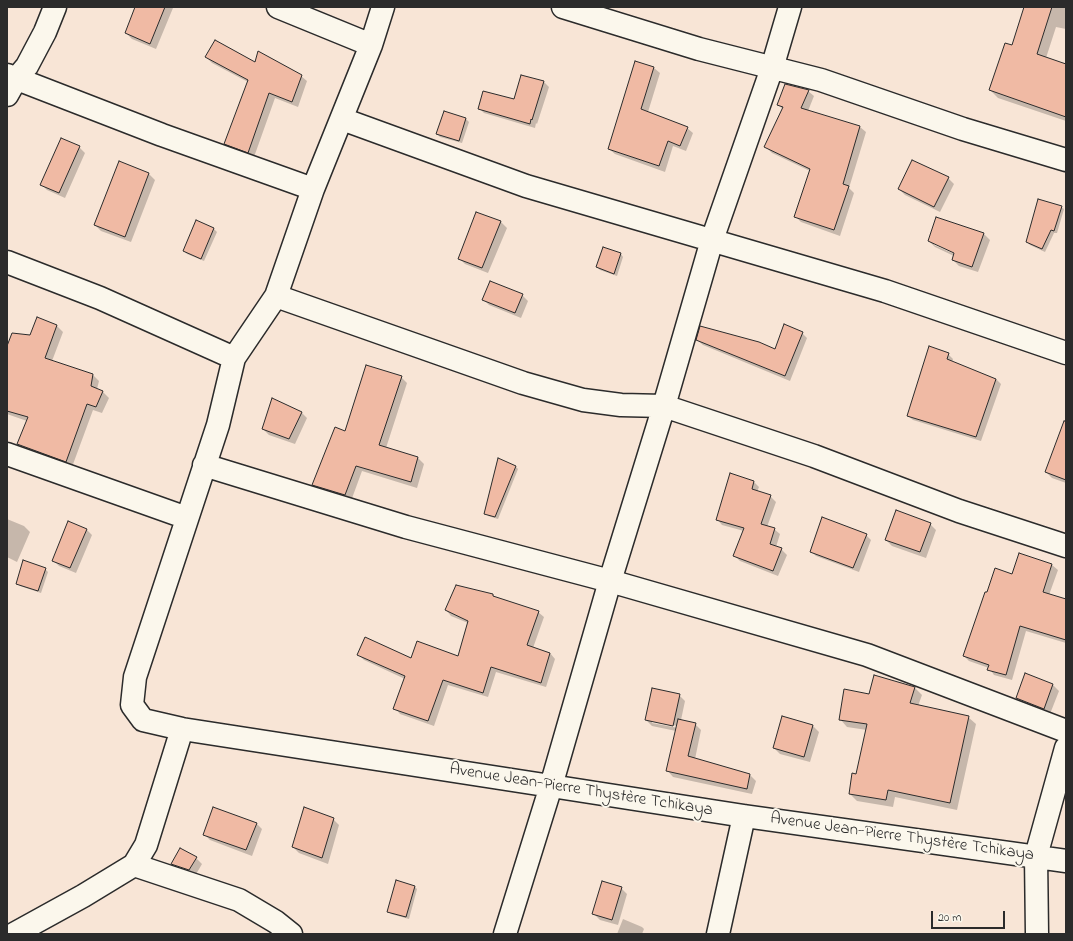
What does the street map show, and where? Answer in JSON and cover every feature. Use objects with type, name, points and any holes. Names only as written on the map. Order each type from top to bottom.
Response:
[{"type":"street","points":[[56,7],[46,32],[27,66],[10,83],[162,134],[313,189]]},
{"type":"street","points":[[278,7],[371,45]]},
{"type":"street","points":[[7,262],[100,298],[234,358],[276,296],[313,189],[371,45],[383,7]]},
{"type":"street","points":[[562,7],[699,49],[821,80],[963,129],[1066,160]]},
{"type":"street","points":[[505,934],[551,786],[610,581],[664,406],[712,240],[772,68],[790,7]]},
{"type":"street","points":[[342,119],[526,186],[885,291],[1066,353]]},
{"type":"street","points":[[276,296],[523,383],[575,398],[621,406],[664,406],[814,456],[959,511],[1066,546]]},
{"type":"street","name":"Avenue Jean-Pierre Thystère Tchikaya","points":[[234,358],[218,425],[135,677],[132,705],[143,720],[182,729],[744,816],[1066,861]]},
{"type":"street","points":[[7,454],[187,518]]},
{"type":"street","points":[[204,465],[406,527],[610,581],[867,655],[1066,731]]},
{"type":"street","points":[[14,934],[89,893],[134,865],[146,845],[182,729]]},
{"type":"street","points":[[1037,934],[1036,856],[1066,748]]},
{"type":"street","points":[[718,934],[744,816]]},
{"type":"street","points":[[134,865],[239,900],[276,922],[291,934]]},
{"type":"building","points":[[135,7],[165,7],[150,44],[125,33]]},
{"type":"building","points":[[1024,7],[1052,7],[1037,54],[1066,64],[1066,117],[989,90],[1005,43],[1012,45]]},
{"type":"building","points":[[215,40],[255,62],[258,51],[302,75],[292,102],[269,93],[248,153],[224,144],[248,80],[205,57]]},
{"type":"building","points":[[635,61],[654,67],[641,109],[688,127],[680,146],[668,141],[659,166],[608,149]]},
{"type":"building","points":[[521,75],[544,81],[530,124],[478,109],[483,91],[514,99]]},
{"type":"building","points":[[785,84],[809,90],[801,108],[860,126],[843,184],[849,186],[834,230],[794,217],[810,169],[764,147],[783,107],[777,105]]},
{"type":"building","points":[[444,111],[466,118],[459,141],[436,134]]},
{"type":"building","points":[[61,138],[80,146],[59,193],[40,185]]},
{"type":"building","points":[[912,160],[949,177],[934,207],[898,189]]},
{"type":"building","points":[[119,161],[149,173],[125,237],[94,225]]},
{"type":"building","points":[[1038,199],[1062,206],[1054,231],[1051,230],[1042,249],[1026,242]]},
{"type":"building","points":[[476,212],[501,221],[482,268],[458,259]]},
{"type":"building","points":[[936,217],[984,233],[972,267],[952,260],[954,253],[928,241]]},
{"type":"building","points":[[196,220],[214,228],[201,259],[183,251]]},
{"type":"building","points":[[603,247],[621,253],[614,274],[596,267]]},
{"type":"building","points":[[490,281],[523,294],[515,313],[482,300]]},
{"type":"building","points":[[37,317],[57,325],[45,358],[93,374],[91,386],[103,391],[96,407],[87,404],[66,462],[17,444],[28,417],[7,411],[7,346],[12,333],[30,335]]},
{"type":"building","points":[[784,324],[803,332],[785,376],[696,340],[700,326],[759,342],[775,349]]},
{"type":"building","points":[[929,346],[949,353],[947,359],[996,379],[976,437],[907,416]]},
{"type":"building","points":[[366,365],[402,376],[379,445],[418,457],[411,482],[356,466],[345,495],[312,485],[335,427],[345,431]]},
{"type":"building","points":[[272,398],[302,412],[289,439],[262,429]]},
{"type":"building","points":[[1064,421],[1066,421],[1066,480],[1045,472]]},
{"type":"building","points":[[498,458],[516,466],[495,517],[484,514]]},
{"type":"building","points":[[730,473],[754,481],[752,489],[771,495],[761,524],[775,528],[770,544],[782,548],[773,571],[733,556],[744,528],[716,520]]},
{"type":"building","points":[[896,510],[931,523],[920,552],[885,540]]},
{"type":"building","points":[[822,517],[867,534],[853,568],[810,552]]},
{"type":"building","points":[[68,521],[87,529],[70,568],[52,561]]},
{"type":"building","points":[[1019,553],[1052,564],[1043,592],[1066,599],[1066,640],[1020,626],[1006,675],[987,670],[989,665],[963,656],[995,568],[1012,574]]},
{"type":"building","points":[[23,560],[46,568],[38,591],[16,584]]},
{"type":"building","points":[[456,585],[493,594],[493,596],[539,611],[527,645],[550,653],[541,683],[491,667],[483,693],[443,680],[428,721],[393,709],[405,676],[357,655],[365,637],[411,658],[417,641],[458,656],[468,621],[445,610]]},
{"type":"building","points":[[1025,673],[1053,684],[1044,709],[1016,698]]},
{"type":"building","points":[[874,675],[915,687],[910,703],[969,716],[950,803],[888,790],[886,800],[849,794],[852,773],[856,774],[867,724],[839,720],[844,689],[869,694]]},
{"type":"building","points":[[652,688],[680,694],[673,726],[645,720]]},
{"type":"building","points":[[782,716],[813,725],[804,757],[773,748]]},
{"type":"building","points":[[678,719],[696,723],[688,756],[750,774],[747,789],[666,771]]},
{"type":"building","points":[[213,807],[257,823],[246,850],[203,835]]},
{"type":"building","points":[[304,807],[334,818],[322,858],[292,847]]},
{"type":"building","points":[[180,848],[197,857],[189,870],[171,864]]},
{"type":"building","points":[[396,880],[415,886],[406,917],[387,912]]},
{"type":"building","points":[[602,881],[622,887],[612,920],[592,914]]}]
